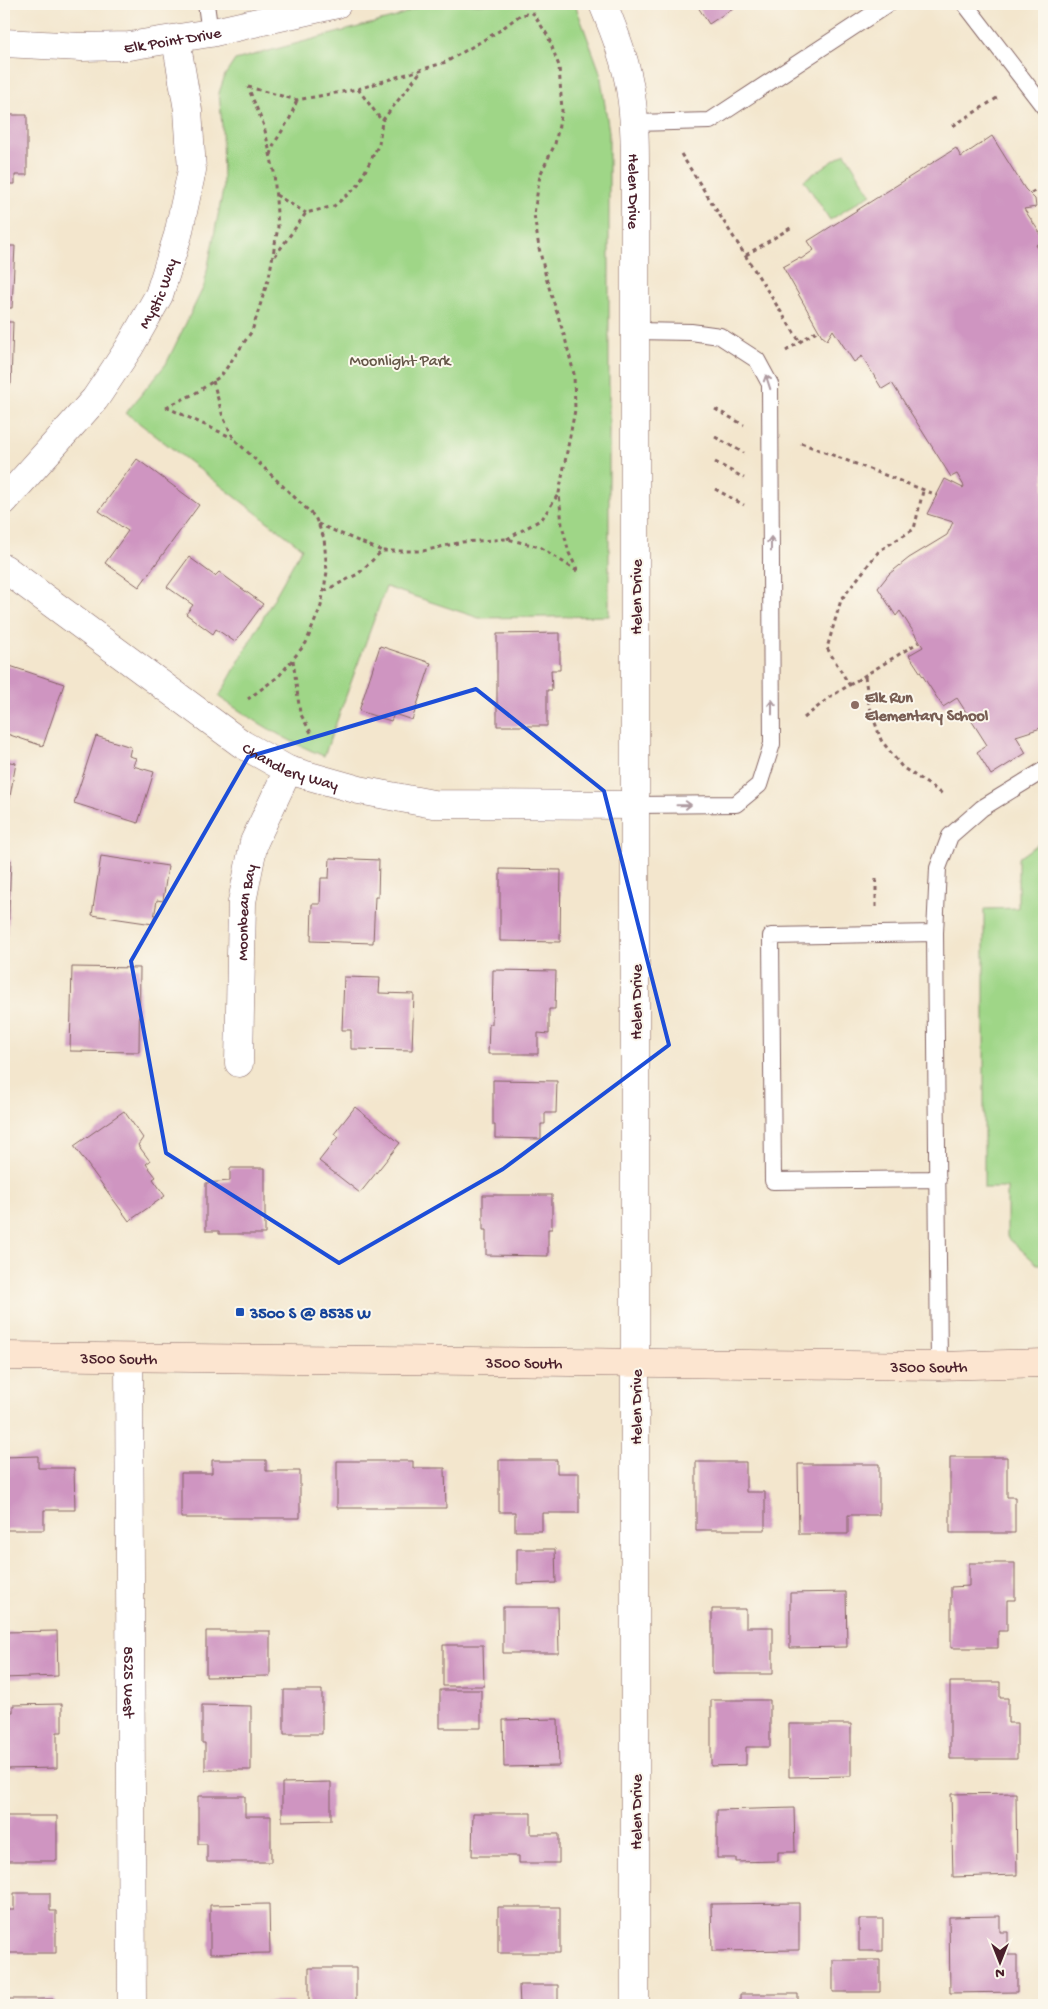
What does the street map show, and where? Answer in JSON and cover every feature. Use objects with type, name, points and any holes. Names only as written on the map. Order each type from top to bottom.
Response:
[{"type":"street","name":"Elk Point Drive","points":[[4,43],[81,47],[129,46],[176,40],[337,4]]},
{"type":"street","name":"Helen Drive","points":[[603,4],[615,32],[624,62],[635,123],[635,2005]]},
{"type":"street","name":"Mystic Way","points":[[4,501],[95,399],[129,348],[159,295],[178,235],[192,170],[188,110],[176,40]]},
{"type":"street","name":"Chandlery Way","points":[[4,568],[242,744],[288,770],[359,790],[433,804],[636,805]]},
{"type":"street","name":"Moonbean Bay","points":[[240,1063],[242,902],[254,842],[288,770]]},
{"type":"street","name":"3500 South","points":[[4,1356],[939,1366],[1044,1363]]},
{"type":"street","name":"8525 West","points":[[129,1358],[132,2005]]},
{"type":"lane","points":[[206,4],[210,33]]},
{"type":"lane","points":[[635,123],[710,121],[888,4]]},
{"type":"lane","points":[[965,4],[1044,107]]},
{"type":"lane","points":[[636,331],[690,332],[720,336],[758,360],[770,384],[772,744],[759,785],[736,804],[636,805]]},
{"type":"lane","points":[[939,1366],[935,933],[938,868],[950,836],[982,808],[1044,770]]},
{"type":"lane","points":[[935,933],[771,936],[773,1180],[938,1179]]},
{"type":"path","points":[[248,699],[279,676],[306,643],[321,606],[324,591],[327,572],[324,538],[318,524],[308,511],[234,439],[166,407],[194,394],[221,376],[252,331],[269,277],[278,227],[271,158],[264,126],[248,87],[298,100],[358,89],[446,62],[499,31],[520,15],[534,13],[548,36],[559,66],[562,111],[555,144],[540,175],[534,214],[539,248],[547,281],[566,338],[574,374],[575,410],[559,493],[562,524],[569,553],[578,571],[540,547],[507,539],[462,542],[422,552],[382,551],[318,524]]},
{"type":"path","points":[[273,258],[306,213],[334,206],[357,187],[379,144],[382,121],[421,70]]},
{"type":"path","points":[[358,89],[382,121]]},
{"type":"path","points":[[952,126],[997,98]]},
{"type":"path","points":[[271,158],[274,144],[290,118],[298,100]]},
{"type":"path","points":[[681,154],[800,342]]},
{"type":"path","points":[[1031,193],[1044,185]]},
{"type":"path","points":[[275,195],[306,213]]},
{"type":"path","points":[[746,255],[792,227]]},
{"type":"path","points":[[786,351],[818,330]]},
{"type":"path","points":[[213,381],[223,417],[234,439]]},
{"type":"path","points":[[801,443],[924,492],[937,495]]},
{"type":"path","points":[[850,686],[828,648],[841,600],[879,552],[914,529],[924,492]]},
{"type":"path","points":[[507,539],[542,519],[559,493]]},
{"type":"path","points":[[324,591],[358,574],[382,551]]},
{"type":"path","points":[[804,718],[830,697],[919,642]]},
{"type":"path","points":[[293,659],[300,713],[314,738]]},
{"type":"path","points":[[866,676],[869,705],[881,740],[902,767],[943,794]]},
{"type":"highlighted area","points":[[476,689],[604,791],[669,1045],[503,1169],[339,1263],[166,1153],[131,961],[248,757]]},
{"type":"green space","name":"Moonlight Park","points":[[425,4],[575,4],[600,72],[609,132],[609,616],[479,618],[386,587],[324,756],[270,730],[219,697],[302,548],[126,413],[166,364],[204,286],[223,190],[222,126],[219,93],[225,75],[235,60],[396,17]]},
{"type":"green space","points":[[845,153],[871,194],[830,220],[804,180]]},
{"type":"green space","points":[[1044,840],[1044,1264],[1037,1264],[1007,1237],[1007,1188],[984,1188],[984,909],[1018,908],[1018,858]]},
{"type":"building","points":[[696,4],[739,4],[709,24]]},
{"type":"building","points":[[4,115],[27,115],[27,175],[15,175],[15,184],[4,184]]},
{"type":"building","points":[[992,136],[1025,189],[1035,199],[1036,207],[1024,209],[1044,239],[1036,245],[1044,258],[1044,727],[1016,736],[1026,753],[991,775],[977,752],[987,745],[957,698],[943,707],[909,655],[923,647],[900,611],[896,616],[878,588],[889,574],[909,558],[947,535],[953,522],[927,514],[945,479],[963,488],[964,486],[957,474],[951,477],[892,383],[882,389],[862,356],[854,362],[833,330],[827,340],[822,336],[783,267],[799,258],[801,259],[814,250],[808,241],[956,148],[961,157]]},
{"type":"building","points":[[4,246],[15,246],[12,308],[4,308]]},
{"type":"building","points":[[4,322],[13,322],[11,384],[4,384]]},
{"type":"building","points":[[137,459],[199,505],[139,587],[105,563],[128,531],[99,511]]},
{"type":"building","points":[[189,557],[215,576],[219,572],[263,604],[235,642],[216,629],[213,634],[186,614],[193,605],[167,587]]},
{"type":"building","points":[[560,633],[560,670],[551,670],[552,690],[547,690],[547,726],[497,726],[497,634]]},
{"type":"building","points":[[380,646],[431,663],[412,720],[394,714],[391,721],[359,711]]},
{"type":"building","points":[[4,664],[64,684],[43,746],[4,733]]},
{"type":"building","points":[[96,736],[131,747],[129,756],[136,758],[133,766],[154,772],[138,823],[74,803]]},
{"type":"building","points":[[4,761],[16,763],[5,824],[4,824]]},
{"type":"building","points":[[101,856],[168,866],[163,901],[157,900],[153,924],[92,915]]},
{"type":"building","points":[[330,858],[379,860],[378,897],[375,897],[373,943],[311,941],[312,904],[320,904],[321,878],[329,878]]},
{"type":"building","points":[[4,860],[11,860],[8,934],[4,934]]},
{"type":"building","points":[[500,869],[561,870],[560,942],[500,941]]},
{"type":"building","points":[[72,967],[140,968],[139,1052],[70,1051]]},
{"type":"building","points":[[493,970],[556,971],[555,1009],[549,1009],[549,1034],[538,1033],[538,1054],[488,1054],[489,1024],[492,1024]]},
{"type":"building","points":[[344,977],[380,978],[379,993],[414,994],[412,1050],[351,1049],[351,1030],[342,1030]]},
{"type":"building","points":[[493,1080],[557,1081],[556,1113],[545,1113],[545,1124],[541,1124],[541,1139],[495,1138],[495,1125],[493,1125]]},
{"type":"building","points":[[355,1107],[400,1143],[360,1193],[319,1161],[338,1137],[334,1134]]},
{"type":"building","points":[[124,1111],[143,1138],[138,1145],[150,1161],[146,1164],[156,1177],[153,1179],[165,1196],[129,1221],[74,1146]]},
{"type":"building","points":[[230,1168],[265,1168],[265,1234],[219,1234],[219,1231],[206,1231],[206,1183],[230,1181]]},
{"type":"building","points":[[483,1195],[552,1195],[552,1229],[548,1229],[548,1256],[486,1255],[486,1230],[483,1230]]},
{"type":"building","points":[[38,1456],[38,1468],[74,1468],[75,1510],[44,1510],[44,1530],[4,1530],[4,1457]]},
{"type":"building","points":[[950,1457],[1007,1457],[1007,1497],[1015,1497],[1015,1533],[950,1533]]},
{"type":"building","points":[[212,1460],[266,1460],[266,1471],[300,1471],[300,1518],[181,1518],[181,1473],[212,1473]]},
{"type":"building","points":[[499,1460],[557,1460],[557,1473],[579,1473],[579,1513],[542,1513],[542,1531],[515,1531],[515,1512],[499,1512]]},
{"type":"building","points":[[337,1461],[413,1461],[413,1468],[445,1468],[446,1508],[337,1508]]},
{"type":"building","points":[[696,1462],[746,1462],[746,1492],[765,1492],[765,1530],[696,1530]]},
{"type":"building","points":[[798,1464],[879,1464],[879,1515],[848,1515],[848,1534],[799,1534]]},
{"type":"building","points":[[517,1549],[555,1549],[556,1583],[517,1584]]},
{"type":"building","points":[[969,1563],[1015,1563],[1015,1600],[1007,1600],[1007,1631],[998,1631],[998,1648],[951,1648],[951,1587],[969,1586]]},
{"type":"building","points":[[846,1592],[847,1647],[790,1648],[790,1593]]},
{"type":"building","points":[[503,1607],[558,1607],[559,1653],[503,1653]]},
{"type":"building","points":[[712,1609],[746,1609],[746,1627],[773,1627],[773,1674],[712,1674]]},
{"type":"building","points":[[57,1631],[58,1676],[4,1678],[4,1632]]},
{"type":"building","points":[[206,1631],[270,1631],[270,1676],[206,1677]]},
{"type":"building","points":[[443,1645],[483,1645],[484,1686],[443,1686]]},
{"type":"building","points":[[950,1682],[1000,1682],[1000,1698],[1008,1698],[1008,1723],[1017,1723],[1017,1759],[950,1759]]},
{"type":"building","points":[[284,1690],[322,1690],[322,1734],[284,1734]]},
{"type":"building","points":[[440,1690],[481,1690],[481,1728],[440,1728]]},
{"type":"building","points":[[711,1700],[770,1700],[770,1747],[746,1747],[746,1765],[711,1766]]},
{"type":"building","points":[[62,1704],[62,1732],[57,1732],[57,1768],[4,1769],[4,1712],[13,1712],[13,1705]]},
{"type":"building","points":[[202,1705],[251,1706],[251,1770],[205,1770],[205,1743],[202,1743]]},
{"type":"building","points":[[558,1719],[559,1766],[504,1767],[503,1720]]},
{"type":"building","points":[[789,1724],[851,1724],[851,1776],[789,1777]]},
{"type":"building","points":[[331,1782],[331,1820],[282,1821],[282,1783]]},
{"type":"building","points":[[1016,1793],[1017,1875],[953,1877],[951,1794]]},
{"type":"building","points":[[198,1796],[245,1796],[245,1816],[271,1816],[271,1862],[207,1862],[207,1844],[198,1844]]},
{"type":"building","points":[[794,1808],[795,1852],[778,1852],[778,1861],[736,1862],[736,1858],[717,1858],[717,1810]]},
{"type":"building","points":[[473,1813],[531,1813],[531,1834],[559,1834],[559,1863],[519,1863],[519,1856],[472,1856]]},
{"type":"building","points":[[4,1816],[57,1816],[57,1861],[4,1861]]},
{"type":"building","points":[[14,1893],[50,1893],[50,1911],[56,1911],[56,1953],[4,1953],[4,1910],[14,1910]]},
{"type":"building","points":[[799,1903],[799,1950],[712,1951],[711,1904]]},
{"type":"building","points":[[269,1904],[270,1953],[210,1954],[210,1905]]},
{"type":"building","points":[[498,1907],[560,1907],[560,1953],[498,1953]]},
{"type":"building","points":[[1000,1916],[1000,1932],[1008,1932],[1008,1955],[1017,1955],[1017,1992],[950,1993],[949,1917]]},
{"type":"building","points":[[859,1919],[883,1919],[883,1951],[859,1951]]},
{"type":"building","points":[[833,1960],[880,1960],[880,1992],[833,1992]]},
{"type":"building","points":[[309,1968],[356,1968],[356,2005],[309,2005]]},
{"type":"building","points":[[519,1985],[558,1985],[558,2005],[520,2005]]},
{"type":"building","points":[[740,1994],[798,1994],[798,2005],[740,2005]]},
{"type":"building","points":[[4,1999],[55,1999],[55,2005],[4,2005]]},
{"type":"building","points":[[236,2002],[294,2002],[294,2005],[236,2005]]},
{"type":"place","name":"Elk Run Elementary School","points":[[855,705]]},
{"type":"place","name":"3500 S @ 8535 W","points":[[240,1312]]}]
